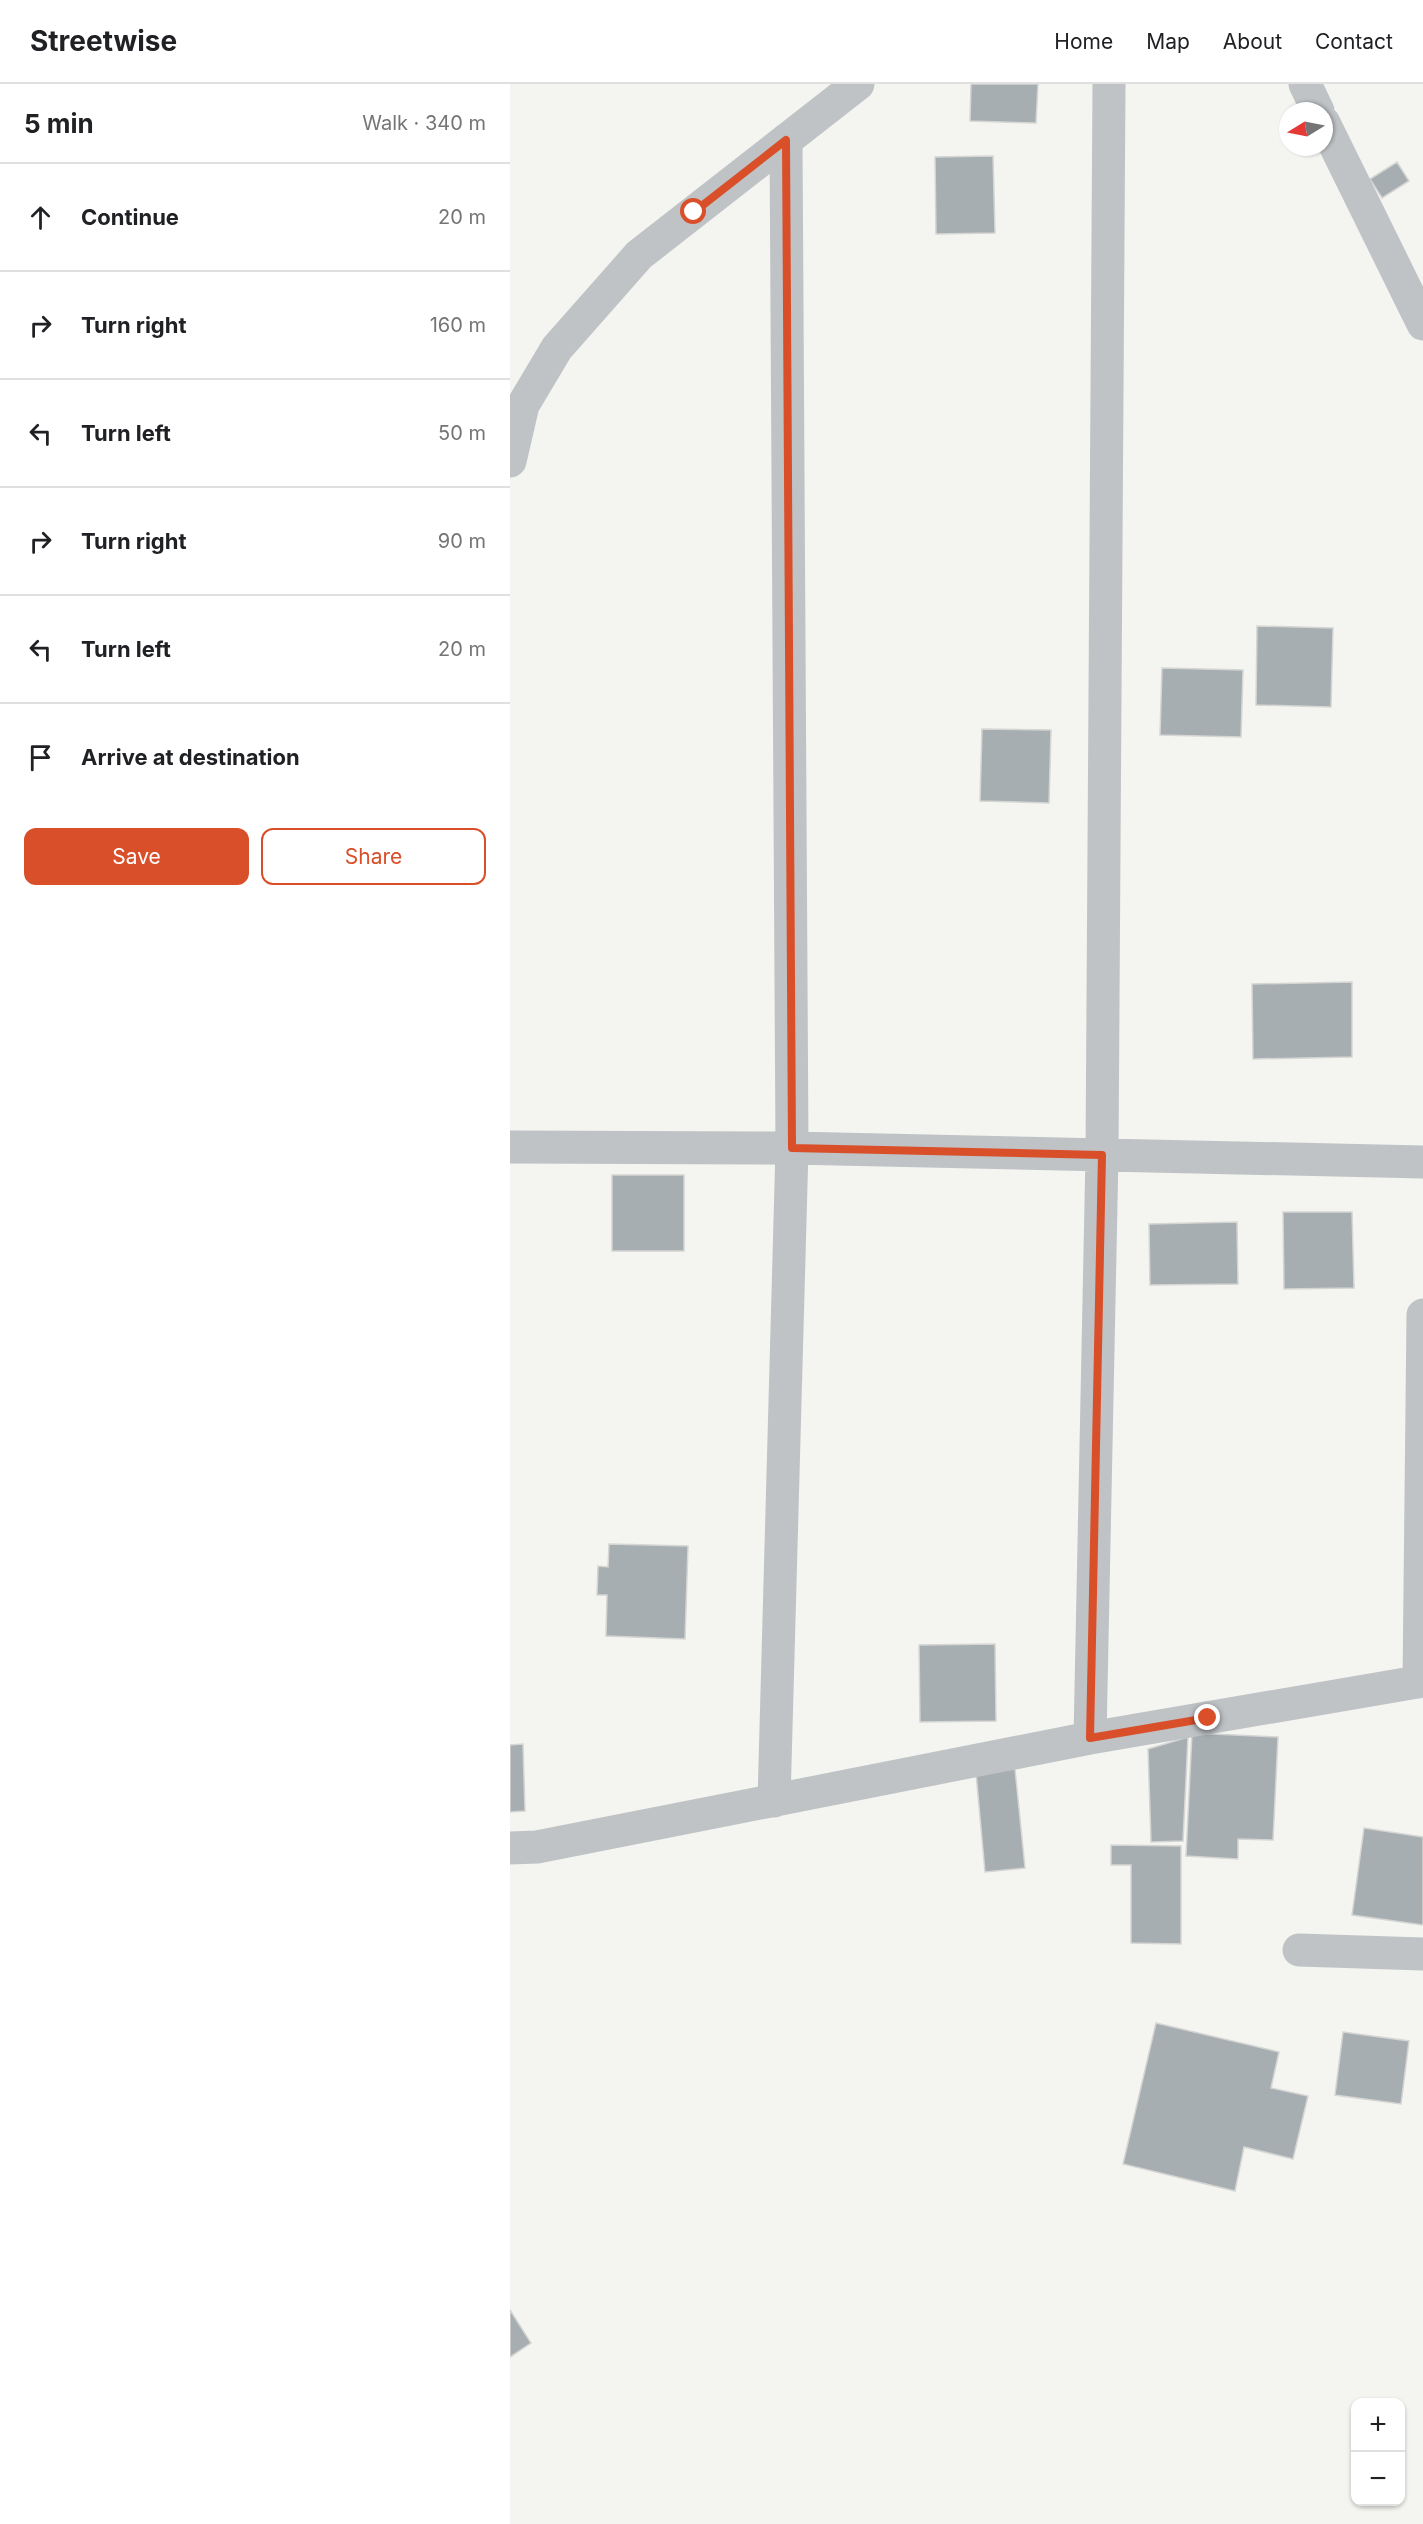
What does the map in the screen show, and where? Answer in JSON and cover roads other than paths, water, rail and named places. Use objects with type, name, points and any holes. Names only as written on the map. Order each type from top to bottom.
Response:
[{"type":"street","points":[[510,461],[523,405],[557,348],[639,255],[858,84]]},
{"type":"street","points":[[1090,1738],[1102,1155],[1109,84]]},
{"type":"street","points":[[1305,84],[1314,102]]},
{"type":"street","points":[[774,1801],[792,1148],[786,140]]},
{"type":"street","points":[[1333,141],[1423,324]]},
{"type":"street","points":[[510,1147],[792,1148],[1423,1162]]},
{"type":"street","points":[[510,1848],[537,1847],[1090,1738],[1421,1681],[1423,1315]]},
{"type":"street","points":[[1299,1950],[1423,1954]]}]
